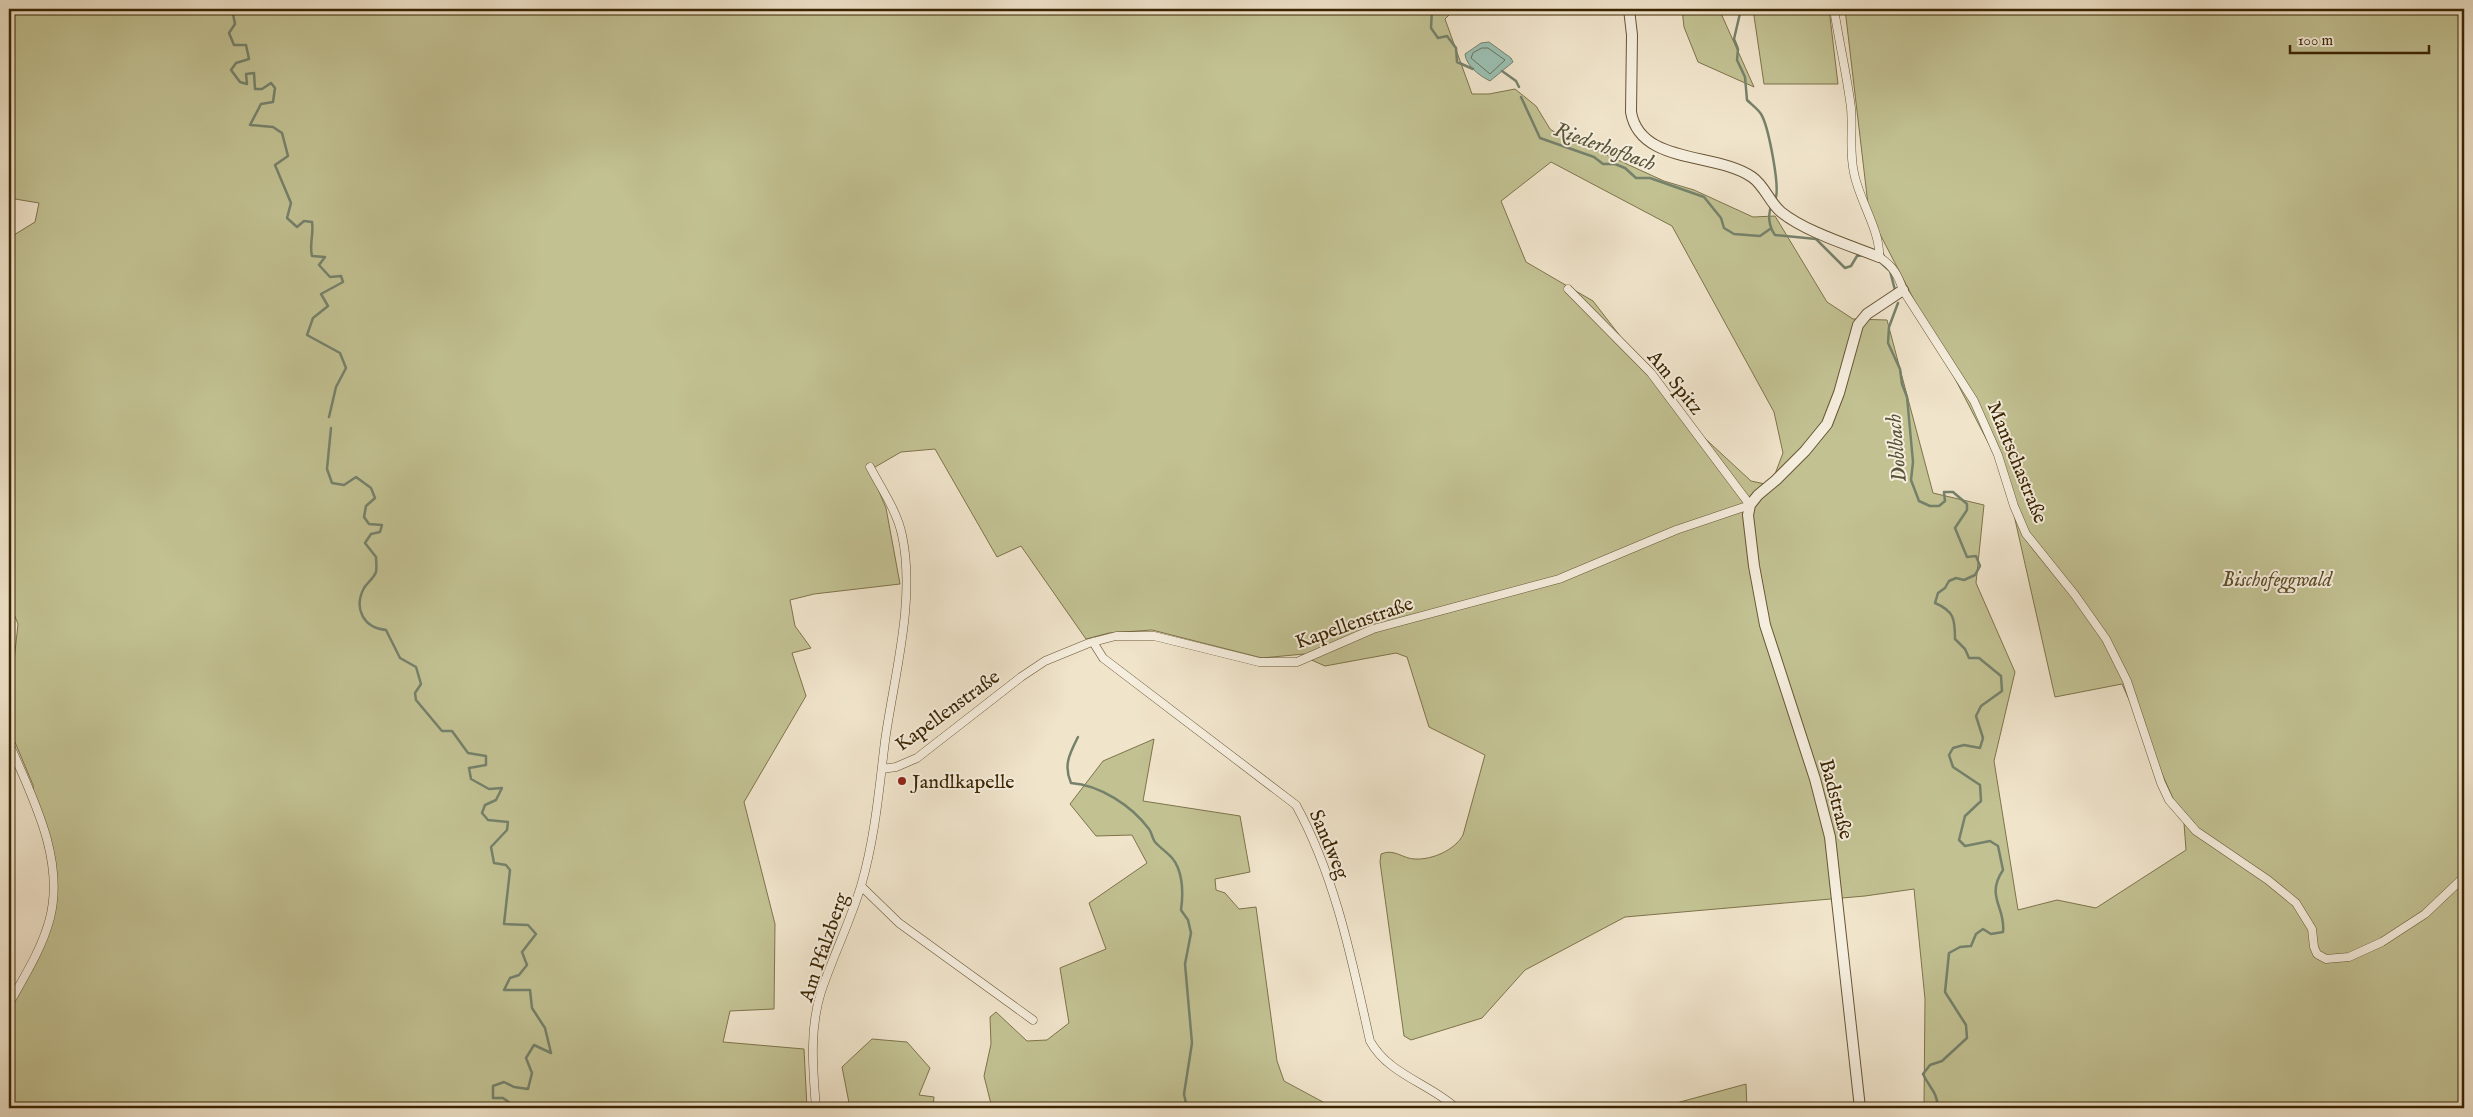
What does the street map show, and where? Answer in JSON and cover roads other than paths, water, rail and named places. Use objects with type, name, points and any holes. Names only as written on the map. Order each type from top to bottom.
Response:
[{"type":"street","name":"Mantschastraße","points":[[1629,9],[1632,36],[1631,112],[1638,131],[1643,137],[1673,153],[1736,168],[1753,177],[1776,208],[1796,222],[1879,257],[1891,264],[1898,274],[1903,290],[1974,400],[1995,446],[2026,534],[2075,595],[2106,639],[2127,682],[2161,783],[2170,800],[2191,826],[2210,842],[2268,880],[2296,903],[2312,929],[2314,947],[2317,954],[2326,959],[2349,957],[2382,942],[2425,914],[2464,877]]},
{"type":"street","points":[[1834,9],[1851,107],[1852,161],[1859,194],[1880,243],[1879,257]]},
{"type":"street","name":"Am Spitz","points":[[1568,289],[1651,374],[1750,505]]},
{"type":"street","name":"Kapellenstraße","points":[[870,467],[897,518],[902,536],[905,561],[902,638],[882,769],[896,768],[918,758],[1021,677],[1045,661],[1093,642],[1116,636],[1154,636],[1259,662],[1297,662],[1373,629],[1558,579],[1676,530],[1750,505],[1805,451],[1827,424],[1839,393],[1858,325],[1867,314],[1903,290]]},
{"type":"street","name":"Badstraße","points":[[1750,505],[1748,515],[1754,566],[1765,625],[1815,780],[1834,856],[1860,1108]]},
{"type":"street","name":"Sandweg","points":[[1093,642],[1103,658],[1296,805],[1308,828],[1330,884],[1370,1041],[1380,1056],[1396,1070],[1442,1096],[1456,1108]]},
{"type":"street","points":[[9,743],[45,834],[51,856],[55,885],[50,920],[43,938],[9,1004]]},
{"type":"street","name":"Am Pfalzberg","points":[[816,1108],[812,1050],[821,994],[861,886],[877,818],[882,769]]},
{"type":"street","name":"Am Pfalzberg","points":[[861,886],[899,923],[1033,1020]]},
{"type":"water","points":[[1489,42],[1511,58],[1513,62],[1490,81],[1468,63],[1465,54],[1481,43]]},
{"type":"waterway","points":[[245,9],[233,14],[235,24],[229,33],[234,45],[246,45],[249,59],[236,63],[231,70],[240,82],[247,84],[246,74],[254,73],[255,89],[262,89],[271,83],[275,88],[273,102],[261,104],[250,125],[273,127],[282,133],[288,156],[275,165],[291,203],[287,218],[297,227],[304,221],[312,222],[312,256],[325,257],[319,265],[330,277],[341,276],[343,282],[321,294],[328,306],[313,318],[307,335],[340,353],[346,368],[336,387],[329,417]]},
{"type":"waterway","name":"Riederhofbach","points":[[1410,9],[1412,11],[1415,9]]},
{"type":"waterway","name":"Riederhofbach","points":[[1432,9],[1431,28],[1438,38],[1447,36],[1456,48],[1457,62],[1473,69]]},
{"type":"waterway","name":"Doblbach","points":[[1741,9],[1734,39],[1738,49],[1737,60],[1745,77],[1747,100],[1761,114],[1767,131],[1775,171],[1775,200]]},
{"type":"waterway","name":"Riederhofbach","points":[[1502,71],[1516,81],[1519,87]]},
{"type":"waterway","name":"Riederhofbach","points":[[1521,97],[1540,138],[1594,157],[1603,164],[1615,164],[1625,168],[1636,178],[1650,178],[1704,197],[1721,218],[1724,228],[1734,234],[1760,236],[1770,229]]},
{"type":"waterway","name":"Doblbach","points":[[1772,205],[1769,220],[1775,235],[1816,239],[1845,268],[1851,266],[1857,256],[1864,255]]},
{"type":"waterway","name":"Doblbach","points":[[1880,262],[1890,271],[1895,290]]},
{"type":"waterway","name":"Doblbach","points":[[1898,303],[1889,327],[1888,343],[1900,369],[1902,384],[1907,397],[1913,462],[1911,480],[1919,501],[1930,506],[1939,506],[1945,501],[1944,492],[1953,492],[1967,504],[1967,510],[1955,528],[1967,557],[1976,556],[1980,566],[1975,575],[1964,580],[1956,578],[1949,581],[1945,588],[1938,593],[1935,603],[1946,609],[1952,616],[1955,626],[1955,639],[1965,649],[1969,658],[1979,658],[2001,676],[2002,691],[1981,706],[1976,716],[1983,738],[1980,748],[1964,745],[1953,748],[1949,755],[1953,767],[1980,785],[1981,801],[1965,816],[1959,840],[1965,846],[1990,841],[1998,846],[2003,870],[1998,879],[1996,895],[2002,916],[2003,932],[1991,934],[1983,929],[1976,934],[1971,946],[1960,947],[1949,953],[1945,992],[1966,1025],[1967,1038],[1942,1061],[1930,1065],[1923,1074],[1935,1094],[1938,1108]]},
{"type":"waterway","points":[[331,428],[327,469],[332,483],[344,485],[356,477],[371,488],[375,498],[366,506],[364,517],[369,524],[382,525],[380,532],[371,534],[365,543],[376,557],[376,572],[364,588],[361,596],[360,610],[366,621],[372,626],[386,630],[400,658],[416,667],[421,684],[415,693],[416,700],[442,731],[452,731],[468,753],[486,756],[486,765],[469,768],[471,779],[489,789],[502,788],[496,800],[485,805],[482,813],[488,820],[508,822],[507,830],[491,847],[494,863],[506,865],[510,870],[504,924],[528,925],[536,934],[522,952],[527,965],[519,975],[510,978],[504,990],[530,990],[532,1008],[545,1028],[551,1053],[534,1045],[526,1058],[532,1073],[528,1089],[514,1087],[504,1082],[493,1086],[493,1098],[503,1098],[517,1108]]},
{"type":"waterway","points":[[1078,737],[1068,759],[1071,783],[1104,792],[1134,812],[1149,829],[1155,842],[1174,860],[1180,873],[1182,889],[1181,910],[1188,920],[1191,933],[1185,964],[1192,1043],[1184,1094],[1187,1108]]},
{"type":"place","name":"Jandlkapelle","points":[[902,781]]},
{"type":"park label","name":"Bischofeggwald","points":[[2277,579]]}]
